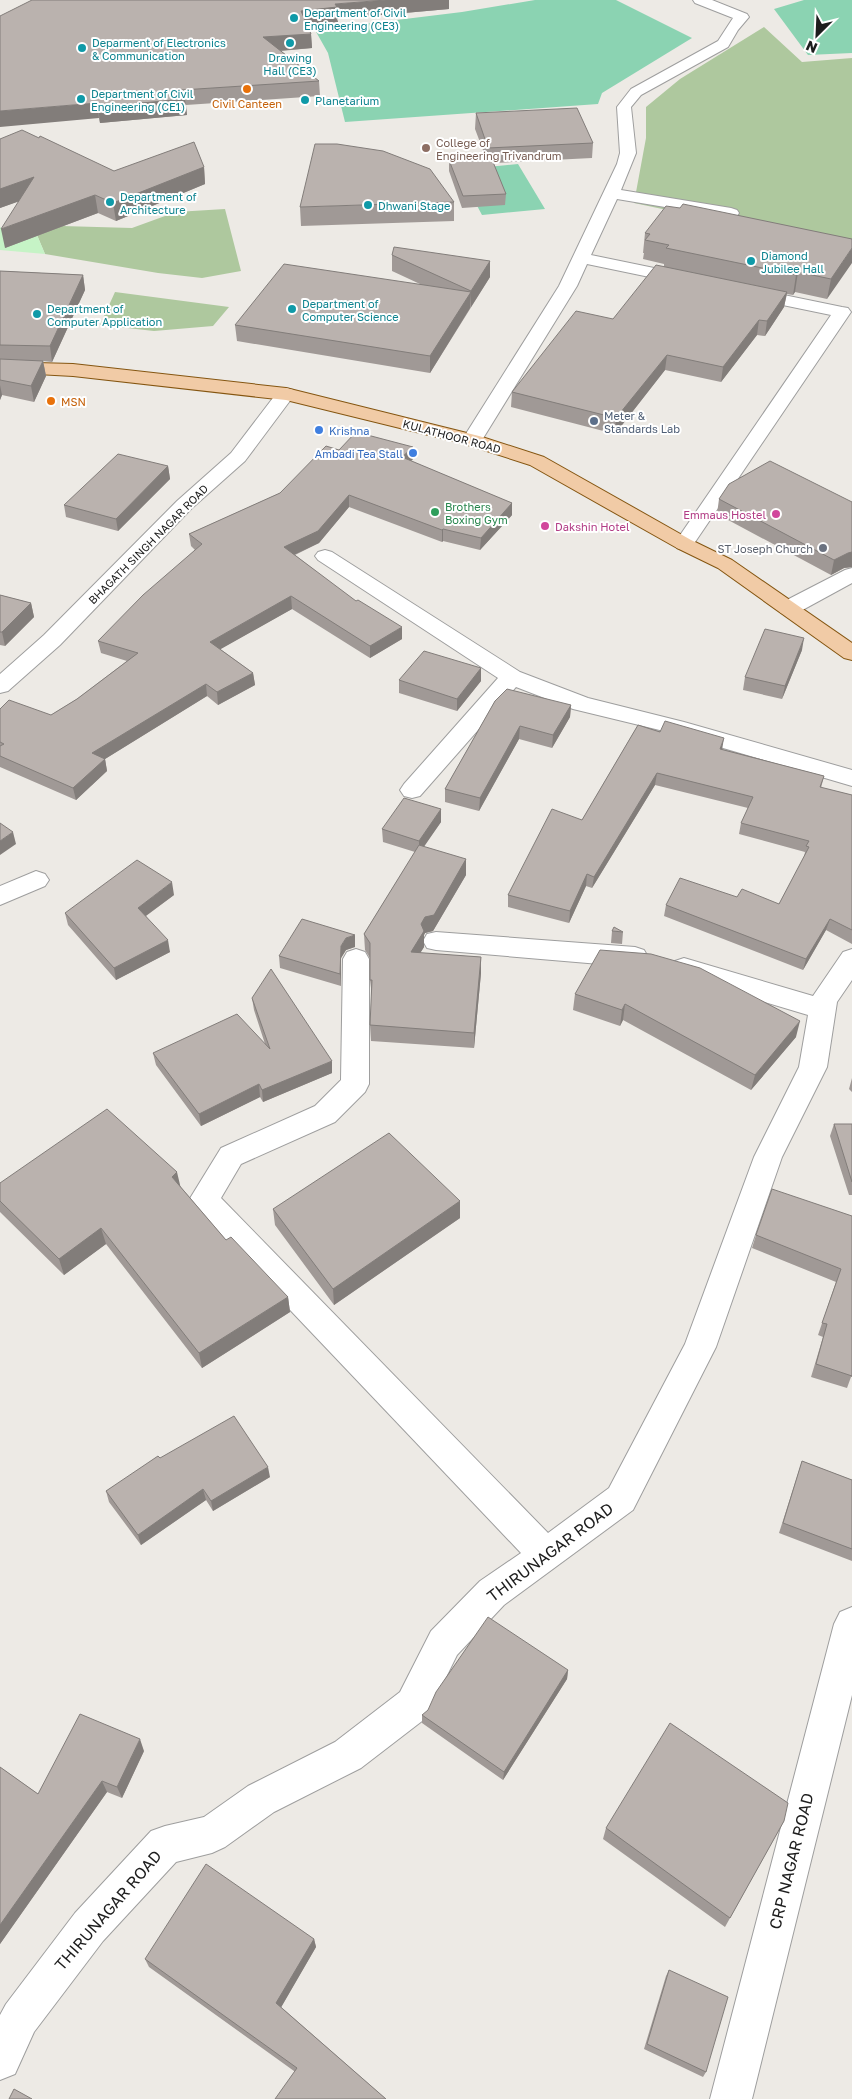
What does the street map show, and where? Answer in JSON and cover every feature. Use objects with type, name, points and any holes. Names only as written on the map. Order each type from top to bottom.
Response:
[{"type":"main road","name":"KULATHOOR ROAD","points":[[0,367],[73,370],[286,394],[472,440],[536,460],[684,544],[725,564],[852,653]]},
{"type":"street","points":[[472,440],[568,286],[612,193],[628,153],[624,107],[636,92],[723,44],[732,28],[742,17],[700,0]]},
{"type":"street","points":[[612,193],[731,213]]},
{"type":"street","points":[[582,258],[707,284]]},
{"type":"street","points":[[684,544],[847,305],[736,290]]},
{"type":"street","name":"BHAGATH SINGH NAGAR ROAD","points":[[0,686],[52,640],[184,505],[238,456],[286,394]]},
{"type":"street","points":[[325,556],[512,677],[581,704],[676,727],[852,778]]},
{"type":"street","points":[[789,608],[852,574]]},
{"type":"street","points":[[412,790],[512,677]]},
{"type":"street","points":[[0,896],[36,880]]},
{"type":"street","points":[[436,940],[649,958],[822,1008]]},
{"type":"street","points":[[356,959],[355,1084],[324,1114],[231,1156],[204,1200],[546,1556]]},
{"type":"street","name":"THIRUNAGAR ROAD","points":[[0,2059],[20,2018],[89,1927],[165,1845],[212,1834],[261,1798],[348,1755],[414,1705],[444,1643],[492,1593],[546,1556],[621,1499],[700,1347],[768,1157],[813,1067],[824,1000],[852,959]]},
{"type":"street","name":"CRP NAGAR ROAD","points":[[731,2099],[852,1624]]},
{"type":"green space","points":[[535,0],[616,0],[692,38],[602,93],[598,104],[345,122],[328,53],[315,30],[462,12]]},
{"type":"green space","points":[[804,0],[852,0],[852,53],[808,55],[774,9]]},
{"type":"green space","points":[[764,27],[802,62],[852,58],[852,249],[634,203],[646,138],[646,107],[680,79]]},
{"type":"green space","points":[[518,164],[545,209],[482,215],[458,170]]},
{"type":"green space","points":[[225,209],[241,271],[202,278],[158,273],[45,254],[37,235],[62,226],[132,228],[176,212]]},
{"type":"green space","points":[[0,227],[23,240],[37,235],[45,254],[0,250]]},
{"type":"green space","points":[[115,292],[229,307],[213,326],[154,331],[100,325]]},
{"type":"building","points":[[32,0],[386,0],[335,4],[337,7],[301,11],[311,34],[263,37],[319,81],[182,90],[185,99],[98,107],[97,103],[0,111],[0,16]]},
{"type":"building","points":[[577,108],[593,143],[488,148],[476,113]]},
{"type":"building","points":[[22,130],[39,138],[40,136],[114,171],[194,142],[204,167],[113,203],[95,195],[1,229],[34,177],[0,189],[0,139]]},
{"type":"building","points":[[315,144],[337,144],[383,151],[430,169],[454,202],[300,207]]},
{"type":"building","points":[[491,157],[506,194],[463,196],[449,160]]},
{"type":"building","points":[[683,204],[852,239],[852,248],[831,279],[798,272],[796,275],[666,248],[669,245],[645,240],[650,234],[645,233],[666,206],[680,208]]},
{"type":"building","points":[[394,247],[490,261],[471,291],[392,255]]},
{"type":"building","points":[[284,264],[471,292],[430,356],[235,325]]},
{"type":"building","points":[[656,265],[787,292],[767,321],[759,320],[723,367],[667,355],[616,418],[512,392],[576,311],[613,319]]},
{"type":"building","name":"Department of Computer Application","points":[[0,271],[83,275],[50,346],[0,345]]},
{"type":"building","points":[[0,359],[43,361],[31,386],[0,380]]},
{"type":"building","points":[[356,432],[413,447],[402,457],[512,503],[481,538],[442,530],[349,495],[318,531],[284,547],[356,601],[358,600],[402,627],[370,646],[291,596],[210,642],[253,673],[217,692],[206,684],[92,753],[105,759],[73,788],[0,756],[0,746],[4,744],[0,742],[0,709],[9,700],[51,715],[77,699],[138,653],[98,641],[143,595],[202,544],[189,534],[280,493],[326,446],[339,450]]},
{"type":"building","points":[[118,454],[168,466],[116,519],[64,505]]},
{"type":"building","points":[[770,461],[852,502],[852,552],[834,560],[719,499],[729,484]]},
{"type":"building","points":[[0,595],[31,603],[2,632],[0,632]]},
{"type":"building","points":[[765,629],[804,638],[785,686],[745,677]]},
{"type":"building","points":[[424,651],[481,668],[457,699],[399,680]]},
{"type":"building","points":[[507,689],[571,705],[553,735],[520,726],[480,798],[445,789],[495,701]]},
{"type":"building","points":[[665,721],[724,738],[720,749],[824,776],[820,787],[852,795],[852,930],[830,919],[806,959],[666,905],[680,878],[737,897],[742,889],[779,904],[809,847],[806,846],[809,841],[741,823],[753,797],[657,773],[594,877],[587,874],[570,911],[508,895],[552,809],[582,820],[638,725],[660,732]]},
{"type":"building","points":[[404,798],[441,809],[419,841],[382,829]]},
{"type":"building","points":[[0,823],[13,832],[0,841]]},
{"type":"building","points":[[419,845],[466,859],[434,915],[425,917],[421,924],[424,931],[411,952],[481,957],[474,1033],[370,1025],[372,980],[370,980],[370,943],[364,934]]},
{"type":"building","points":[[137,860],[172,882],[138,908],[168,940],[114,968],[65,913]]},
{"type":"building","points":[[302,919],[355,935],[346,938],[341,946],[340,974],[279,956]]},
{"type":"building","points":[[614,927],[623,932],[612,931]]},
{"type":"building","points":[[600,950],[651,954],[700,968],[800,1021],[755,1075],[625,1004],[622,1010],[575,994]]},
{"type":"building","points":[[271,969],[332,1061],[262,1090],[259,1084],[199,1114],[153,1053],[237,1014],[270,1049],[252,998]]},
{"type":"building","points":[[107,1109],[177,1172],[172,1177],[226,1240],[231,1237],[288,1297],[199,1353],[101,1228],[59,1259],[0,1201],[0,1183]]},
{"type":"building","points":[[834,1124],[852,1124],[852,1182]]},
{"type":"building","points":[[389,1133],[460,1201],[333,1289],[273,1209]]},
{"type":"building","points":[[772,1189],[852,1216],[852,1376],[816,1364],[827,1324],[822,1323],[841,1269],[756,1235]]},
{"type":"building","points":[[234,1416],[268,1467],[211,1501],[203,1489],[138,1535],[106,1491],[158,1456],[160,1458]]},
{"type":"building","points":[[802,1461],[852,1480],[852,1549],[783,1523]]},
{"type":"building","points":[[488,1617],[568,1670],[504,1772],[422,1715],[428,1710],[436,1692]]},
{"type":"building","points":[[80,1714],[140,1739],[117,1787],[102,1781],[0,1925],[0,1767],[38,1794]]},
{"type":"building","points":[[670,1723],[788,1803],[784,1821],[730,1918],[606,1828]]},
{"type":"building","points":[[206,1864],[314,1939],[276,2003],[386,2099],[275,2099],[297,2068],[145,1959]]},
{"type":"building","points":[[669,1970],[728,1997],[706,2072],[647,2044]]},
{"type":"building","points":[[14,2089],[32,2099],[9,2099]]},
{"type":"place","name":"Department of Civil Engineering (CE3)","points":[[294,18]]},
{"type":"place","name":"Drawing Hall (CE3)","points":[[290,43]]},
{"type":"place","name":"Deparment of Electronics & Communication","points":[[82,48]]},
{"type":"place","name":"Civil Canteen","points":[[247,89]]},
{"type":"place","name":"Department of Civil Engineering (CE1)","points":[[81,99]]},
{"type":"place","name":"Planetarium","points":[[305,100]]},
{"type":"place","name":"College of Engineering Trivandrum","points":[[426,148]]},
{"type":"place","name":"Department of Architecture","points":[[110,202]]},
{"type":"place","name":"Dhwani Stage","points":[[368,205]]},
{"type":"place","name":"Diamond Jubilee Hall","points":[[751,261]]},
{"type":"place","name":"Department of Computer Science","points":[[292,309]]},
{"type":"place","name":"Department of Computer Application","points":[[37,314]]},
{"type":"place","name":"MSN","points":[[51,401]]},
{"type":"place","name":"Meter & Standards Lab","points":[[594,421]]},
{"type":"place","name":"Krishna","points":[[319,430]]},
{"type":"place","name":"Ambadi Tea Stall","points":[[413,453]]},
{"type":"place","name":"Brothers Boxing Gym","points":[[435,512]]},
{"type":"place","name":"Emmaus Hostel","points":[[776,514]]},
{"type":"place","name":"Dakshin Hotel","points":[[545,526]]},
{"type":"place","name":"ST Joseph Church","points":[[823,548]]}]
